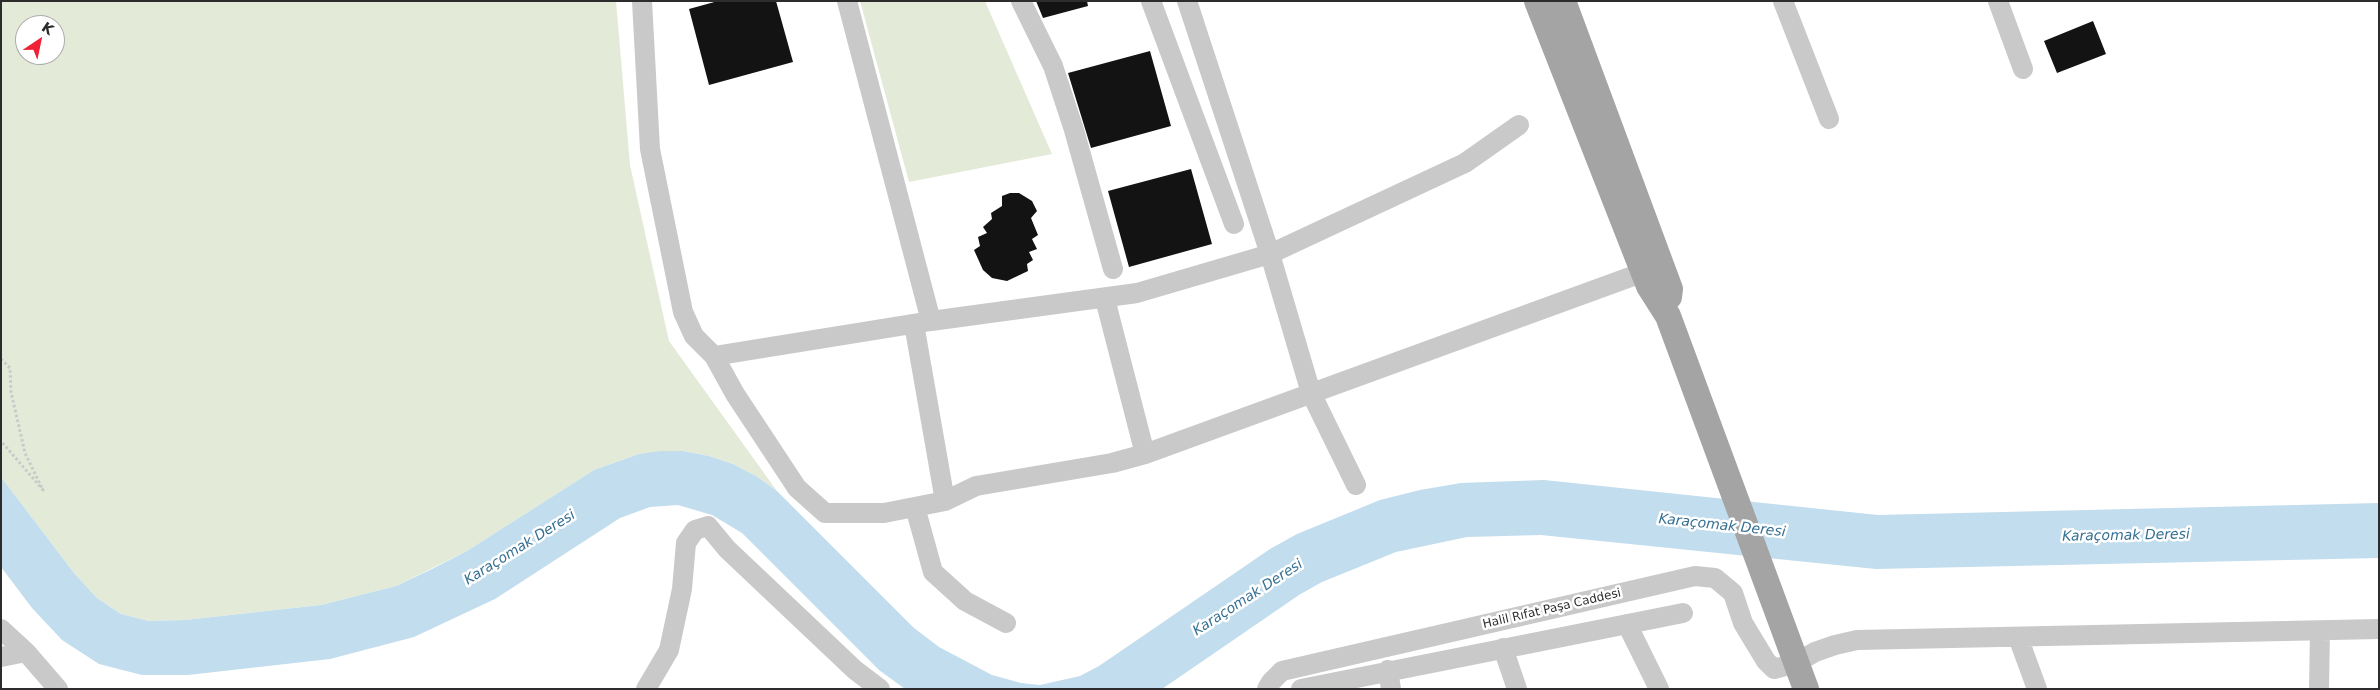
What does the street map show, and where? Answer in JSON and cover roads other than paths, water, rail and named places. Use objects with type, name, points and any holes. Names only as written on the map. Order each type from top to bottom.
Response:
[{"type":"main road","points":[[1537,1],[1649,286],[1668,316],[1806,689]]},
{"type":"main road","points":[[1563,1],[1670,289],[1668,316]]},
{"type":"street","points":[[642,1],[650,149],[681,302],[694,336],[714,356],[735,394],[797,488],[825,513],[884,513],[945,501],[976,486],[1112,463],[1145,454],[1644,272]]},
{"type":"street","points":[[847,1],[923,322],[945,501]]},
{"type":"street","points":[[1020,1],[1053,66],[1074,130],[1113,268]]},
{"type":"street","points":[[1151,1],[1234,224]]},
{"type":"street","points":[[1187,1],[1270,254],[1311,393],[1356,485]]},
{"type":"street","points":[[1783,1],[1829,119]]},
{"type":"street","points":[[1998,1],[2023,69]]},
{"type":"street","points":[[714,356],[923,322],[1105,299],[1137,293],[1270,254],[1465,163],[1519,125]]},
{"type":"street","points":[[1105,299],[1145,454]]},
{"type":"street","points":[[915,507],[934,572],[965,601],[1006,623]]},
{"type":"street","points":[[646,689],[669,650],[682,589],[686,543],[695,530],[708,526],[726,549],[855,670],[880,689]]},
{"type":"street","name":"Halil Rıfat Paşa Caddesi","points":[[1264,686],[1282,671],[1695,576],[1715,578],[1733,593],[1743,623],[1766,661],[1774,670],[1796,663]]},
{"type":"street","points":[[1302,689],[1389,680],[1504,648],[1682,613]]},
{"type":"street","points":[[1627,624],[1659,689]]},
{"type":"street","points":[[1,629],[26,652],[58,689]]},
{"type":"street","points":[[1796,663],[1814,652],[1857,640],[2379,630]]},
{"type":"street","points":[[2319,689],[2320,631]]},
{"type":"street","points":[[2018,637],[2037,689]]},
{"type":"street","points":[[1504,648],[1518,689]]},
{"type":"street","points":[[1,657],[26,652]]},
{"type":"water","name":"Karaçomak Deresi","points":[[683,451],[709,456],[733,464],[756,476],[777,491],[914,628],[939,647],[992,675],[1021,683],[1040,685],[1080,676],[1099,666],[1270,549],[1297,534],[1380,500],[1420,490],[1461,483],[1544,480],[1878,515],[2379,503],[2379,558],[1876,569],[1541,535],[1467,537],[1396,552],[1322,582],[1299,595],[1162,689],[905,689],[879,670],[742,533],[712,515],[678,505],[650,507],[620,518],[495,599],[414,637],[330,659],[188,675],[142,675],[99,664],[62,640],[32,608],[1,567],[1,477],[74,573],[97,598],[121,614],[149,621],[185,620],[321,605],[396,586],[467,551],[594,470],[639,454]]}]
